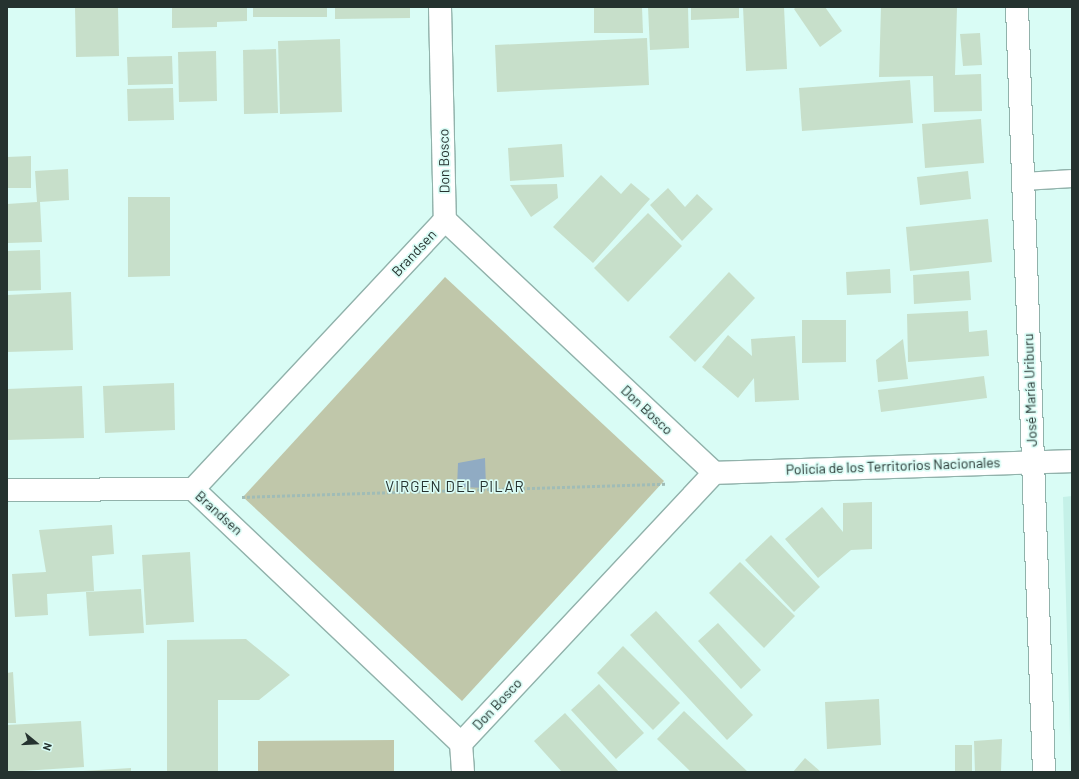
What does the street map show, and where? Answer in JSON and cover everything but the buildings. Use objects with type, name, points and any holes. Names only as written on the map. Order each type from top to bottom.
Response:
[{"type":"street","name":"Don Bosco","points":[[440,7],[445,220],[714,473],[686,501],[461,743],[463,772]]},
{"type":"street","name":"José María Uriburu","points":[[1017,7],[1044,772]]},
{"type":"street","name":"Brandsen","points":[[445,220],[193,489],[461,743]]},
{"type":"street","name":"Policía de los Territorios Nacionales","points":[[714,473],[1072,462]]},
{"type":"street","points":[[7,490],[193,489]]},
{"type":"lane","points":[[1023,180],[1072,178]]},
{"type":"path","points":[[227,520],[243,497],[664,481],[686,501]]},
{"type":"shaded area","points":[[445,277],[664,481],[462,701],[243,497]]},
{"type":"shaded area","points":[[1072,496],[1072,772],[1071,772],[1063,497]]},
{"type":"shaded area","points":[[394,740],[394,772],[258,772],[258,741]]},
{"type":"water","points":[[485,458],[486,488],[457,487],[458,463]]},
{"type":"district","name":"VIRGEN DEL PILAR","points":[[455,487]]}]
